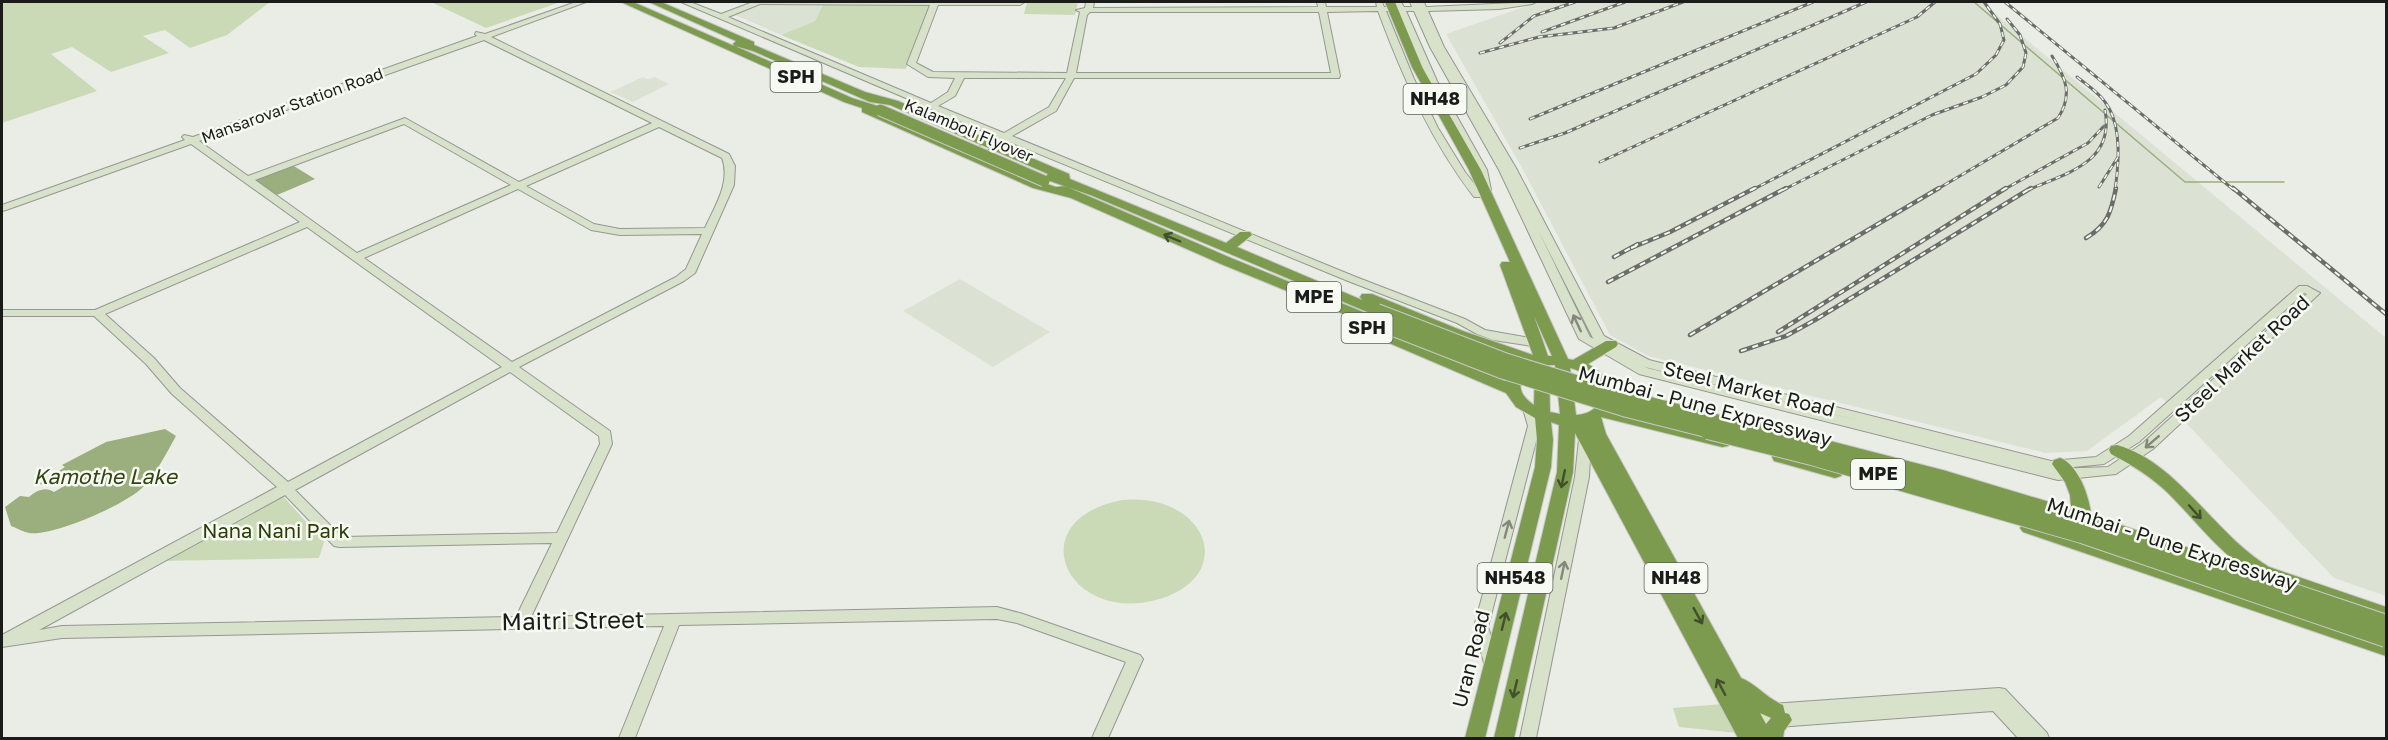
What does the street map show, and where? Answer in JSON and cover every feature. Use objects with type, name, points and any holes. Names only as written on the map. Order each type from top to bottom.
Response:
[{"type":"highway","points":[[614,2],[723,49],[744,55]]},
{"type":"highway","name":"SPH","points":[[626,2],[734,45],[757,49],[862,94],[883,108]]},
{"type":"highway","name":"SPH","points":[[639,2],[734,45],[744,55],[848,100],[883,108]]},
{"type":"highway","points":[[654,2],[745,40],[757,49]]},
{"type":"highway","name":"NH48","points":[[1389,6],[1407,61],[1482,195],[1569,362]]},
{"type":"highway","points":[[862,94],[894,103],[1058,173],[1097,193]]},
{"type":"highway","points":[[848,100],[873,114],[1037,185],[1085,201]]},
{"type":"highway","name":"Kalamboli Flyover","points":[[883,108],[1048,179]]},
{"type":"highway","name":"SPH","points":[[1048,179],[1097,193],[1230,254],[1253,281],[1512,390]]},
{"type":"highway","name":"SPH","points":[[1048,179],[1085,201],[1230,254],[1276,261],[1510,353],[1539,360]]},
{"type":"highway","name":"NH48","points":[[1482,195],[1539,360]]},
{"type":"highway","points":[[1230,254],[1245,235]]},
{"type":"highway","name":"Mumbai - Pune Expressway","points":[[1230,254],[1372,315],[1442,349],[1536,381],[1627,410],[1812,456],[2059,527],[2386,638]]},
{"type":"highway","name":"Mumbai - Pune Expressway","points":[[1372,315],[1507,361],[1631,399],[1814,445],[2082,521],[2386,624]]},
{"type":"highway","points":[[1510,353],[1533,338]]},
{"type":"highway","points":[[1607,346],[1569,362],[1539,360],[1522,366],[1515,371],[1511,382],[1512,390],[1519,401],[1535,412],[1584,417],[1822,468],[2082,544],[2386,649]]},
{"type":"highway","name":"Uran Road","points":[[1475,738],[1543,467],[1545,440],[1535,412],[1539,360]]},
{"type":"highway","points":[[1569,362],[1584,417]]},
{"type":"highway","name":"NH548","points":[[1504,738],[1565,472],[1584,417],[1608,401],[1605,386],[1591,372],[1569,362]]},
{"type":"highway","name":"NH48","points":[[1584,417],[1585,439],[1746,722],[1763,738]]},
{"type":"highway","name":"NH48","points":[[1584,417],[1598,434],[1731,678],[1746,722]]},
{"type":"highway","points":[[2124,454],[2174,489],[2223,543],[2241,559],[2263,572],[2386,614]]},
{"type":"highway","points":[[2065,469],[2080,495],[2082,544]]},
{"type":"highway","points":[[1731,678],[1762,705],[1779,715],[1773,738]]},
{"type":"street","name":"Mansarovar Station Road","points":[[2,203],[42,191],[571,2]]},
{"type":"street","name":"Mansarovar Station Road","points":[[482,35],[582,2]]},
{"type":"street","points":[[685,2],[931,106],[1007,135],[1493,336],[1533,338]]},
{"type":"street","points":[[721,17],[760,2],[1021,2]]},
{"type":"street","points":[[1497,5],[1517,2]]},
{"type":"street","points":[[970,156],[1053,109],[1071,76],[1085,7],[1419,6],[1532,2]]},
{"type":"street","points":[[935,3],[911,64],[931,75],[960,76],[1336,76],[1322,6]]},
{"type":"street","name":"Steel Market Road","points":[[1419,6],[1434,47],[1504,170],[1585,339],[1645,363],[2065,469],[2099,461],[2124,454],[2148,446],[2314,293],[2303,288],[2134,439],[2124,454]]},
{"type":"street","points":[[2,642],[511,367],[687,275],[694,266],[729,185],[729,160],[721,152],[482,35]]},
{"type":"street","points":[[931,106],[952,94],[960,76]]},
{"type":"street","points":[[247,180],[405,121],[582,223],[600,229],[626,232],[709,231]]},
{"type":"street","points":[[356,257],[660,123]]},
{"type":"street","points":[[189,139],[607,436],[606,444],[521,622]]},
{"type":"street","name":"Mansarovar Station Road","points":[[2,208],[42,191]]},
{"type":"street","points":[[2,314],[97,313],[308,223]]},
{"type":"street","points":[[97,313],[150,362],[176,391],[286,488],[339,542],[561,538]]},
{"type":"street","points":[[1528,738],[1582,477],[1585,439]]},
{"type":"street","name":"Maitri Street","points":[[2,642],[62,632],[997,613],[1018,618],[1135,659],[1100,738]]},
{"type":"street","points":[[627,738],[674,619]]},
{"type":"street","points":[[1746,722],[1779,715],[1997,700],[2041,738]]},
{"type":"street","points":[[1997,700],[2029,738]]},
{"type":"shaded area","points":[[1538,2],[1981,2],[2386,338],[2386,596],[2334,578],[2161,397],[2087,451],[2045,453],[1648,356],[1610,335],[1522,168],[1446,34]]},
{"type":"shaded area","points":[[764,4],[823,4],[815,21],[781,35],[735,15]]},
{"type":"shaded area","points":[[643,77],[647,79],[655,77],[669,84],[633,102],[610,92]]},
{"type":"shaded area","points":[[960,279],[1050,332],[993,367],[903,311]]},
{"type":"green space","points":[[2,2],[270,2],[227,35],[190,48],[165,30],[143,36],[169,53],[111,72],[72,47],[51,54],[97,91],[2,123]]},
{"type":"green space","points":[[431,2],[561,2],[486,28]]},
{"type":"green space","points":[[1027,2],[1078,2],[1075,15],[1024,14]]},
{"type":"green space","points":[[823,4],[931,4],[906,69],[859,67],[781,35],[815,21]]},
{"type":"green space","name":"Nana Nani Park","points":[[282,495],[324,542],[319,558],[161,561]]},
{"type":"green space","points":[[1122,500],[1151,501],[1175,509],[1192,522],[1202,538],[1205,556],[1198,574],[1182,589],[1156,600],[1124,603],[1098,597],[1079,584],[1067,566],[1064,547],[1071,527],[1090,511]]},
{"type":"green space","points":[[1723,704],[1738,733],[1679,727],[1673,708]]},
{"type":"water","points":[[292,165],[315,179],[277,195],[253,180]]},
{"type":"water","name":"Kamothe Lake","points":[[165,429],[176,436],[161,463],[143,487],[122,502],[89,518],[54,530],[29,533],[11,526],[5,507],[20,496],[29,497],[44,489],[54,492],[66,485],[63,482],[55,485],[39,484],[65,467],[62,465],[106,442]]},
{"type":"waterway","points":[[1974,2],[2185,182],[2284,182]]},
{"type":"railway","points":[[1500,43],[1534,16],[1575,2]]},
{"type":"railway","points":[[1542,32],[1625,2]]},
{"type":"railway","points":[[1480,53],[1539,37],[1614,28],[1683,2]]},
{"type":"railway","points":[[1530,119],[1813,2]]},
{"type":"railway","points":[[1520,148],[1565,133],[1866,2]]},
{"type":"railway","points":[[1600,162],[1917,17],[1935,2]]},
{"type":"railway","points":[[1752,190],[1976,74],[1996,55],[2004,40],[2000,24],[1984,2]]},
{"type":"railway","points":[[2005,2],[2234,190]]},
{"type":"railway","points":[[1783,190],[1932,115],[1982,97],[2006,85],[2023,67],[2026,53],[2020,35],[2007,19]]},
{"type":"railway","points":[[1936,190],[2058,118],[2063,110],[2066,87],[2052,56]]},
{"type":"railway","points":[[2077,77],[2102,98],[2110,111],[2117,133],[2118,157]]},
{"type":"railway","points":[[2028,190],[2072,171],[2095,154],[2103,142],[2106,128],[2105,110]]},
{"type":"railway","points":[[2003,190],[2088,143],[2104,126]]},
{"type":"railway","points":[[2099,187],[2118,157]]},
{"type":"railway","points":[[2115,190],[2118,157]]},
{"type":"railway","points":[[1631,248],[1670,232],[1755,188]]},
{"type":"railway","points":[[1608,282],[1786,188]]},
{"type":"railway","points":[[1690,335],[1939,188]]},
{"type":"railway","points":[[1778,332],[2006,188]]},
{"type":"railway","points":[[1741,351],[1786,336],[1815,320],[2031,188]]},
{"type":"railway","points":[[2086,238],[2104,223],[2116,188]]},
{"type":"railway","points":[[2233,188],[2386,314]]},
{"type":"railway","points":[[1614,257],[1638,244]]}]
